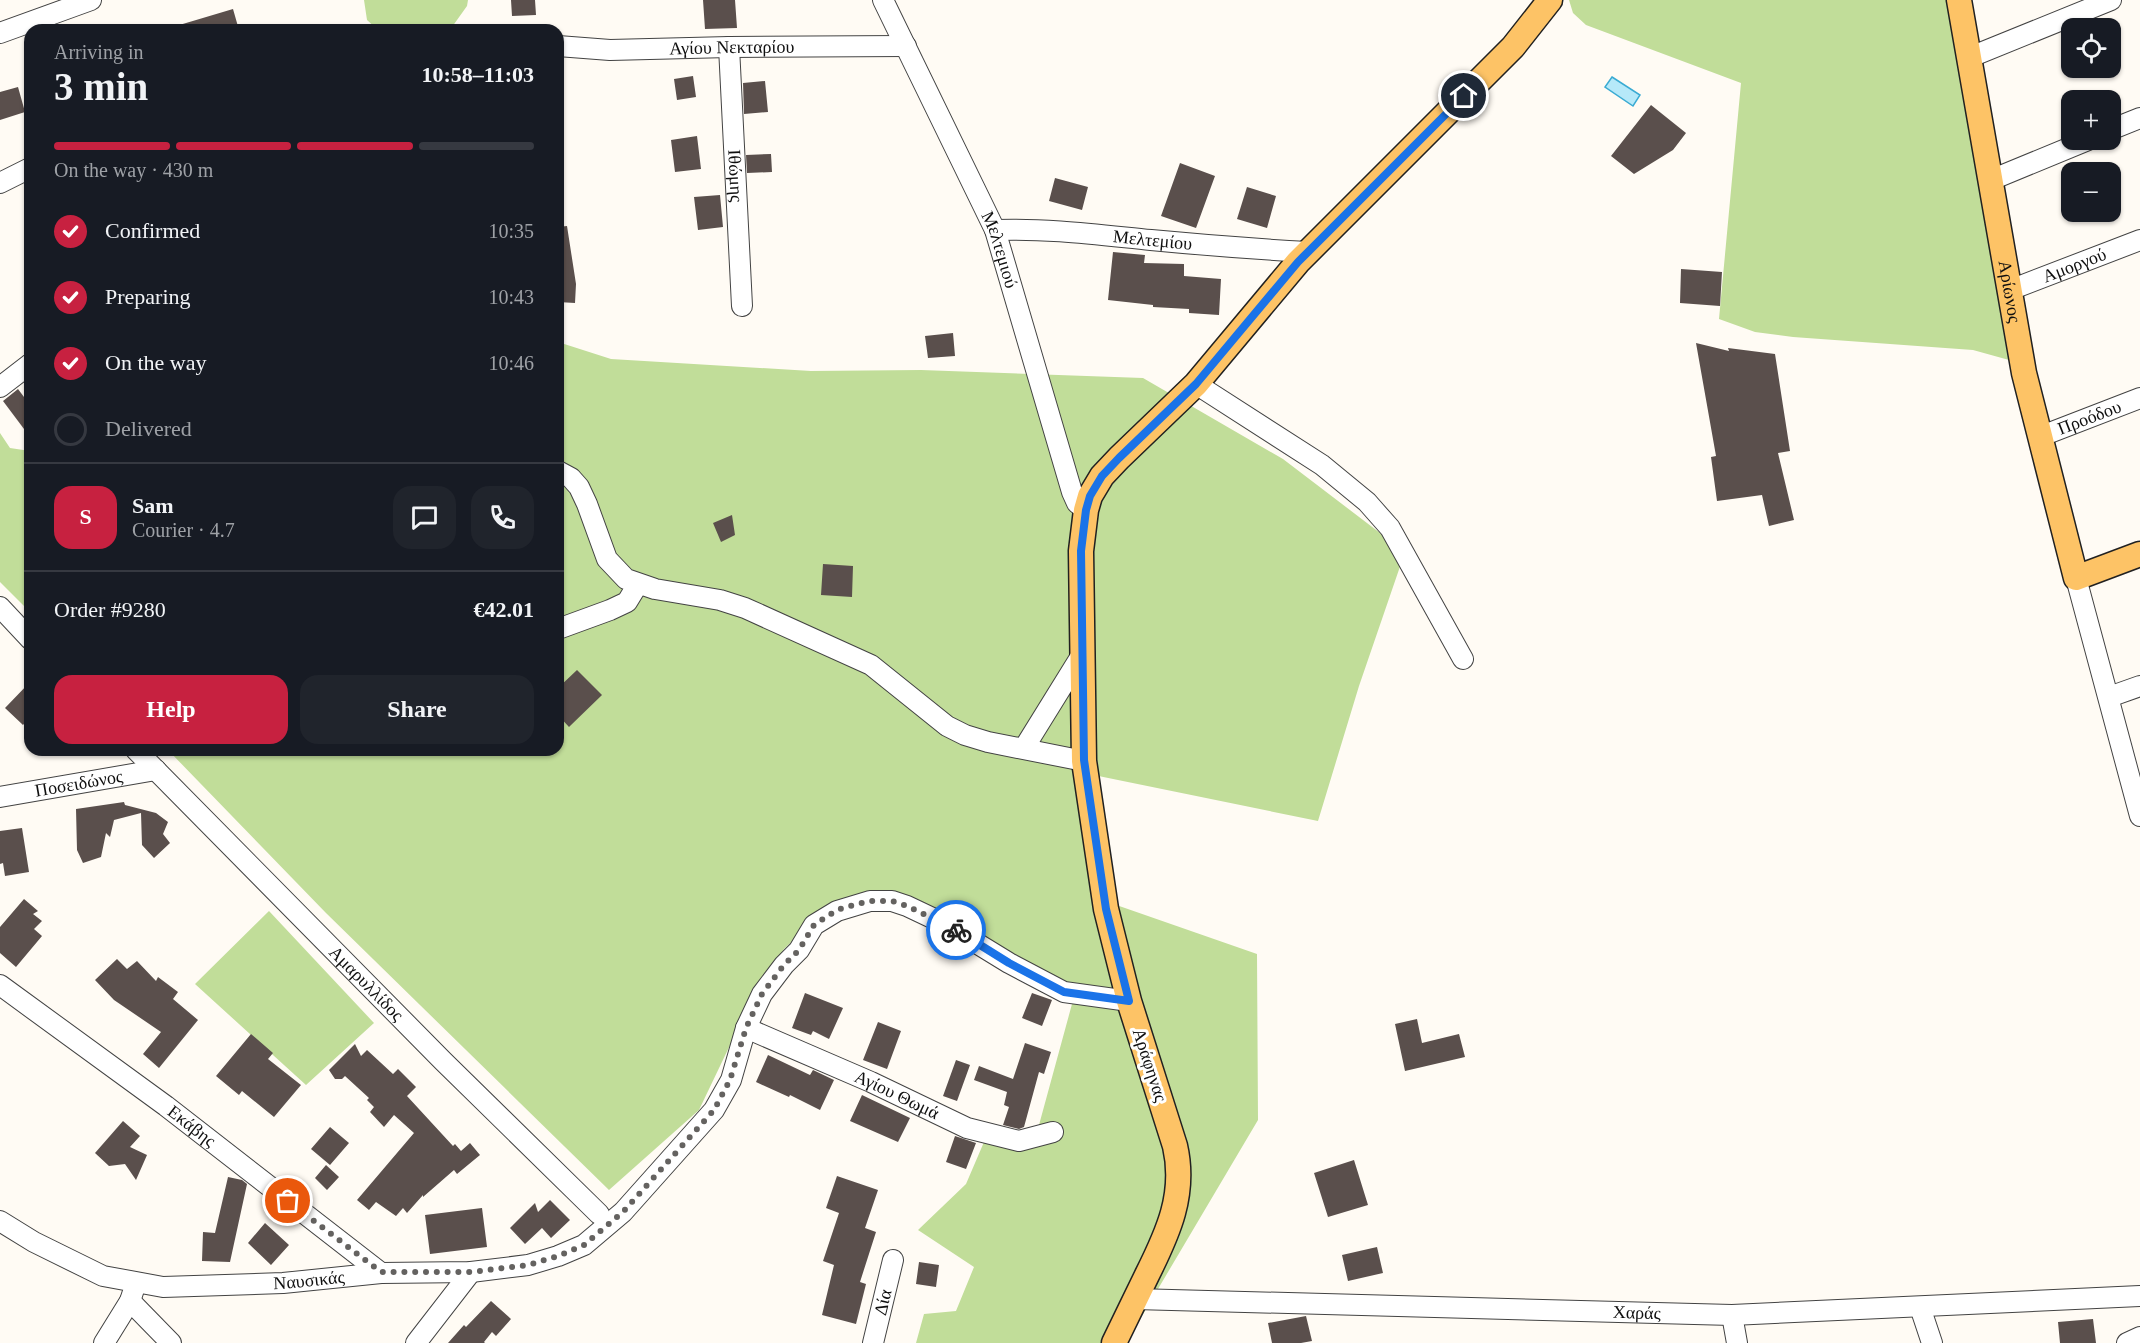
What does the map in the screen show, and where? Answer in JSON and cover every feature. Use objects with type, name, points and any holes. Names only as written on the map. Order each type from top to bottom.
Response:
[{"type":"main road","name":"Αράφηνας","points":[[1114,1343],[1167,1234],[1178,1192],[1179,1168],[1176,1146],[1129,1001],[1106,909],[1084,760],[1081,551],[1090,496],[1102,476],[1196,384],[1308,252],[1513,47],[1550,0]]},
{"type":"main road","name":"Αρίωνος","points":[[1959,0],[2024,373],[2076,578]]},
{"type":"main road","points":[[2076,578],[2140,554]]},
{"type":"street","points":[[25,24],[91,0]]},
{"type":"street","name":"Μελτεμιού","points":[[883,0],[995,230],[1072,492],[1077,503],[1086,510]]},
{"type":"street","points":[[1968,58],[2111,0]]},
{"type":"street","points":[[0,33],[24,24]]},
{"type":"street","name":"Αγίου Νεκταρίου","points":[[564,46],[610,50],[906,46]]},
{"type":"street","name":"Ιθώμης","points":[[729,47],[742,306]]},
{"type":"street","points":[[2121,126],[2140,118]]},
{"type":"street","points":[[1990,180],[2064,150]]},
{"type":"street","points":[[0,183],[24,171]]},
{"type":"street","name":"Μελτεμίου","points":[[995,230],[1013,229],[1101,235],[1217,247],[1308,252]]},
{"type":"street","name":"Αμοργού","points":[[2010,290],[2140,240]]},
{"type":"street","points":[[0,387],[24,369]]},
{"type":"street","points":[[1196,384],[1322,465],[1367,502],[1390,528],[1463,659]]},
{"type":"street","name":"Προόδου","points":[[2040,437],[2140,398]]},
{"type":"street","points":[[564,474],[579,487],[607,559],[613,568],[626,579],[655,589],[720,600],[745,608],[871,665],[947,726],[965,735],[988,742],[1084,760]]},
{"type":"street","points":[[2076,578],[2140,816]]},
{"type":"street","points":[[564,627],[627,602],[638,584]]},
{"type":"street","points":[[0,607],[24,633]]},
{"type":"street","points":[[1024,748],[1081,656]]},
{"type":"street","points":[[2109,698],[2140,686]]},
{"type":"street","name":"Αμαρυλλίδος","points":[[142,756],[435,1053],[598,1214]]},
{"type":"street","name":"Ποσειδώνος","points":[[0,797],[156,770]]},
{"type":"street","name":"Ναυσικάς","points":[[0,1221],[34,1242],[133,1292],[163,1287],[283,1283],[381,1272],[471,1272],[543,1262],[584,1245],[608,1226],[644,1190],[714,1110],[723,1096],[746,1028],[762,994],[784,965],[799,950],[814,925],[837,910],[870,901],[892,901],[947,925],[1009,963],[1064,992],[1129,1001]]},
{"type":"street","name":"Εκάβης","points":[[0,985],[166,1106],[381,1272]]},
{"type":"street","name":"Αγίου Θωμά","points":[[746,1028],[871,1082],[967,1128],[1019,1141],[1053,1132]]},
{"type":"street","points":[[584,1245],[591,1222],[598,1214],[615,1200],[644,1190]]},
{"type":"street","name":"Δία","points":[[873,1343],[892,1260]]},
{"type":"street","points":[[416,1343],[471,1272]]},
{"type":"street","points":[[104,1343],[133,1292],[171,1343]]},
{"type":"street","name":"Χαράς","points":[[1135,1299],[1732,1315],[2140,1296]]},
{"type":"street","points":[[1920,1307],[1932,1343]]},
{"type":"street","points":[[1732,1315],[1737,1343]]},
{"type":"street","points":[[2127,1343],[2140,1337]]},
{"type":"green space","points":[[364,0],[468,0],[467,6],[454,24],[371,24],[367,20]]},
{"type":"green space","points":[[1569,0],[1948,0],[2009,360],[1973,350],[1793,337],[1755,332],[1719,319],[1741,83],[1586,25],[1573,13]]},
{"type":"green space","points":[[564,344],[611,359],[811,371],[921,370],[1143,378],[1283,459],[1405,552],[1359,686],[1318,821],[1074,771],[1102,900],[1257,954],[1258,1120],[1126,1343],[916,1343],[924,1314],[956,1311],[974,1267],[918,1230],[966,1184],[984,1142],[1033,1147],[1075,993],[888,891],[823,912],[784,949],[753,997],[699,1110],[609,1190],[326,913],[174,756],[564,756]]},
{"type":"green space","points":[[0,433],[10,448],[24,450],[24,606],[0,582]]},
{"type":"green space","points":[[269,911],[374,1023],[306,1085],[195,984]]},
{"type":"water","points":[[1612,77],[1640,95],[1633,106],[1605,87]]},
{"type":"building","points":[[511,0],[535,0],[536,15],[512,16]]},
{"type":"building","points":[[703,0],[735,0],[737,28],[705,29]]},
{"type":"building","points":[[233,9],[237,24],[183,24]]},
{"type":"building","points":[[693,76],[696,97],[677,100],[674,79]]},
{"type":"building","points":[[765,81],[768,112],[744,114],[743,83]]},
{"type":"building","points":[[18,87],[24,112],[0,120],[0,92]]},
{"type":"building","points":[[1651,105],[1686,133],[1673,150],[1634,174],[1611,156]]},
{"type":"building","points":[[697,136],[701,169],[675,172],[671,140]]},
{"type":"building","points":[[771,154],[772,172],[747,173],[746,155]]},
{"type":"building","points":[[1180,163],[1215,176],[1196,228],[1161,216]]},
{"type":"building","points":[[1055,178],[1088,187],[1082,210],[1049,201]]},
{"type":"building","points":[[1247,187],[1276,196],[1267,228],[1237,219]]},
{"type":"building","points":[[720,195],[723,227],[698,230],[694,197]]},
{"type":"building","points":[[564,226],[567,226],[576,284],[575,303],[564,302]]},
{"type":"building","points":[[1113,252],[1145,255],[1144,263],[1184,264],[1184,276],[1221,279],[1219,315],[1189,313],[1189,309],[1153,307],[1153,305],[1108,300]]},
{"type":"building","points":[[1681,269],[1722,272],[1720,306],[1680,303]]},
{"type":"building","points":[[953,333],[955,356],[928,358],[925,336]]},
{"type":"building","points":[[1696,343],[1729,351],[1728,348],[1775,354],[1790,451],[1778,453],[1794,520],[1769,526],[1762,495],[1717,501],[1711,457],[1716,456]]},
{"type":"building","points":[[18,389],[24,397],[24,429],[3,401]]},
{"type":"building","points":[[732,515],[735,535],[721,542],[713,523]]},
{"type":"building","points":[[823,564],[853,566],[852,597],[821,595]]},
{"type":"building","points":[[577,670],[602,695],[569,727],[564,722],[564,682]]},
{"type":"building","points":[[24,688],[23,725],[5,708]]},
{"type":"building","points":[[124,802],[125,805],[156,813],[168,822],[163,834],[170,843],[154,858],[142,845],[141,813],[114,820],[110,837],[106,833],[101,857],[83,863],[77,850],[76,809]]},
{"type":"building","points":[[22,828],[29,872],[5,876],[3,863],[0,864],[0,831]]},
{"type":"building","points":[[24,899],[38,911],[33,914],[42,921],[34,929],[42,936],[16,967],[0,953],[0,927]]},
{"type":"building","points":[[117,959],[127,969],[137,961],[156,981],[158,977],[178,992],[173,999],[198,1020],[159,1068],[143,1054],[161,1032],[114,1000],[95,980]]},
{"type":"building","points":[[805,993],[843,1008],[829,1039],[813,1031],[811,1035],[792,1028]]},
{"type":"building","points":[[1032,993],[1052,1000],[1042,1026],[1022,1018]]},
{"type":"building","points":[[1417,1019],[1422,1043],[1459,1034],[1465,1057],[1405,1071],[1395,1024]]},
{"type":"building","points":[[878,1022],[901,1031],[887,1069],[863,1060]]},
{"type":"building","points":[[251,1034],[273,1053],[268,1059],[301,1085],[274,1117],[242,1091],[239,1095],[216,1076]]},
{"type":"building","points":[[1025,1043],[1051,1052],[1044,1074],[1039,1072],[1024,1127],[1019,1129],[1003,1125],[1009,1107],[1004,1105],[1007,1092],[974,1080],[979,1066],[1013,1079]]},
{"type":"building","points":[[355,1044],[361,1056],[367,1050],[393,1074],[398,1069],[416,1087],[407,1096],[453,1146],[455,1144],[461,1151],[470,1143],[480,1155],[457,1174],[454,1170],[423,1197],[423,1195],[407,1213],[403,1208],[396,1216],[376,1202],[369,1210],[357,1200],[414,1133],[394,1115],[384,1127],[370,1112],[374,1107],[367,1100],[369,1098],[345,1076],[342,1079],[335,1079],[329,1070]]},
{"type":"building","points":[[768,1055],[810,1075],[813,1070],[834,1080],[820,1110],[756,1082]]},
{"type":"building","points":[[956,1060],[970,1065],[957,1101],[943,1096]]},
{"type":"building","points":[[862,1095],[910,1118],[898,1142],[850,1121]]},
{"type":"building","points":[[123,1121],[140,1136],[130,1147],[147,1155],[136,1180],[125,1164],[109,1166],[95,1153]]},
{"type":"building","points":[[330,1127],[349,1143],[330,1165],[311,1149]]},
{"type":"building","points":[[955,1136],[976,1143],[966,1169],[946,1162]]},
{"type":"building","points":[[1354,1160],[1368,1205],[1328,1217],[1314,1173]]},
{"type":"building","points":[[326,1165],[339,1177],[327,1190],[315,1178]]},
{"type":"building","points":[[837,1176],[878,1190],[865,1228],[876,1232],[860,1282],[866,1284],[856,1324],[822,1315],[834,1265],[823,1261],[839,1213],[826,1208]]},
{"type":"building","points":[[228,1177],[242,1180],[247,1184],[230,1262],[202,1261],[203,1232],[215,1233]]},
{"type":"building","points":[[550,1200],[570,1220],[551,1238],[542,1228],[525,1244],[510,1228],[535,1203],[538,1212]]},
{"type":"building","points":[[482,1208],[487,1247],[430,1254],[425,1215]]},
{"type":"building","points":[[265,1223],[289,1245],[271,1265],[248,1243]]},
{"type":"building","points":[[1377,1247],[1383,1273],[1348,1281],[1342,1255]]},
{"type":"building","points":[[919,1262],[939,1265],[936,1287],[916,1284]]},
{"type":"building","points":[[491,1301],[511,1319],[496,1336],[492,1332],[485,1343],[448,1343],[464,1325],[466,1327]]},
{"type":"building","points":[[1306,1316],[1312,1341],[1272,1343],[1268,1323]]},
{"type":"building","points":[[2093,1319],[2096,1343],[2060,1343],[2058,1322]]},
{"type":"way so far","points":[[288,1201],[381,1272],[471,1272],[528,1265],[558,1256],[584,1245],[623,1212],[714,1110],[730,1080],[746,1028],[762,994],[784,965],[799,950],[814,925],[837,910],[870,901],[892,901],[956,930]]},
{"type":"route","points":[[956,930],[1009,963],[1064,992],[1129,1001],[1106,909],[1084,760],[1081,551],[1090,496],[1102,476],[1119,458],[1196,384],[1298,262],[1464,96]]}]
